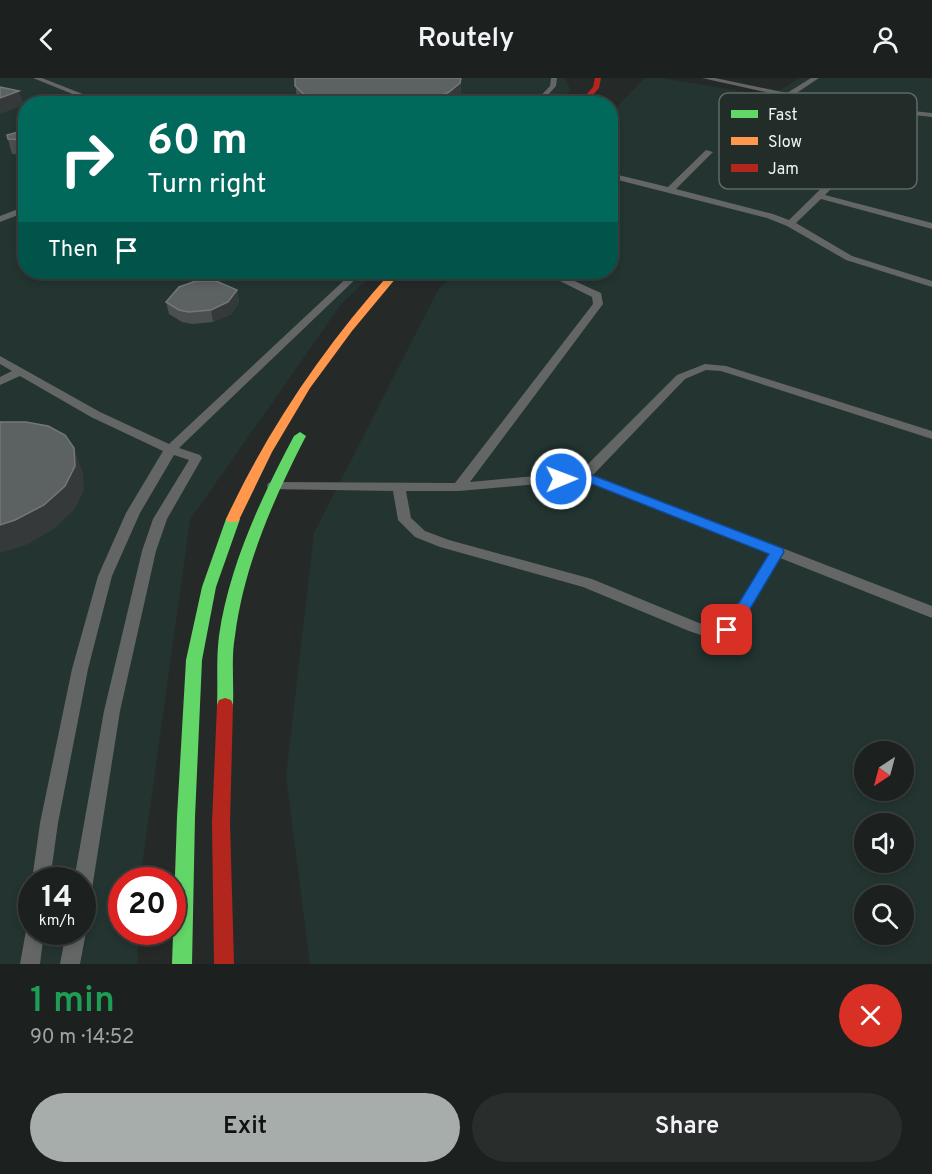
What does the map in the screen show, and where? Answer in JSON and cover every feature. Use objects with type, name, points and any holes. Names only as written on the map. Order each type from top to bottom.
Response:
[{"type":"main road","points":[[588,96],[596,88],[598,78]]},
{"type":"main road","points":[[604,96],[610,89],[612,78]]},
{"type":"main road","points":[[182,964],[184,828],[196,640],[208,586],[226,532],[246,486],[299,396],[344,333],[390,279]]},
{"type":"main road","points":[[224,964],[221,823],[227,638],[237,587],[273,486],[304,428]]},
{"type":"lane","points":[[36,78],[84,96]]},
{"type":"lane","points":[[544,96],[553,86],[554,78]]},
{"type":"lane","points":[[705,78],[778,93]]},
{"type":"lane","points":[[791,93],[816,78]]},
{"type":"lane","points":[[917,113],[932,115]]},
{"type":"lane","points":[[670,190],[710,152]]},
{"type":"lane","points":[[618,177],[749,209],[790,224],[849,258],[932,284]]},
{"type":"lane","points":[[790,224],[827,189]]},
{"type":"lane","points":[[820,196],[932,226]]},
{"type":"lane","points":[[0,219],[18,212]]},
{"type":"lane","points":[[43,867],[49,823],[80,669],[105,576],[133,513],[170,450],[351,279]]},
{"type":"lane","points":[[459,487],[598,304],[597,295],[563,279]]},
{"type":"lane","points":[[0,359],[60,395],[170,450],[196,458],[160,519],[149,551],[112,711],[86,867]]},
{"type":"lane","points":[[584,476],[681,376],[705,367],[722,368],[932,435]]},
{"type":"lane","points":[[0,382],[20,371]]},
{"type":"lane","points":[[273,486],[459,487],[584,476],[932,612]]},
{"type":"lane","points":[[399,487],[405,520],[420,534],[445,544],[587,583],[713,633],[727,630],[736,620],[777,552]]},
{"type":"lane","points":[[30,964],[32,945]]},
{"type":"lane","points":[[70,964],[73,945]]},
{"type":"shaded area","points":[[0,78],[564,78],[571,90],[564,96],[18,96],[18,279],[368,279],[342,303],[190,520],[142,867],[108,867],[108,945],[137,945],[138,964],[0,964]]},
{"type":"shaded area","points":[[645,78],[661,78],[752,93],[719,93],[719,189],[917,189],[917,93],[775,93],[800,78],[932,78],[932,964],[310,964],[286,776],[314,533],[438,290],[449,279],[618,279],[618,106]]},
{"type":"building","points":[[295,78],[461,78],[460,83],[440,96],[308,96],[295,86]]},
{"type":"building","points":[[0,87],[19,91],[0,98]]},
{"type":"building","points":[[18,132],[18,140],[8,139],[7,135]]},
{"type":"building","points":[[196,281],[216,281],[237,290],[228,302],[211,310],[189,312],[179,310],[166,302],[179,287]]},
{"type":"building","points":[[0,422],[26,422],[48,426],[65,435],[74,448],[75,466],[65,486],[44,505],[0,525]]},
{"type":"traffic: fast","points":[[225,705],[227,635],[239,583],[255,532],[300,436]]},
{"type":"traffic: fast","points":[[182,964],[186,817],[194,660],[209,587],[233,519]]},
{"type":"traffic: slow","points":[[233,519],[266,452],[304,388],[348,329],[390,279]]},
{"type":"traffic: jam","points":[[588,96],[596,88],[598,78]]},
{"type":"traffic: jam","points":[[224,964],[221,823],[225,705]]},
{"type":"route","points":[[561,479],[584,476],[777,552],[736,620],[727,630]]}]
